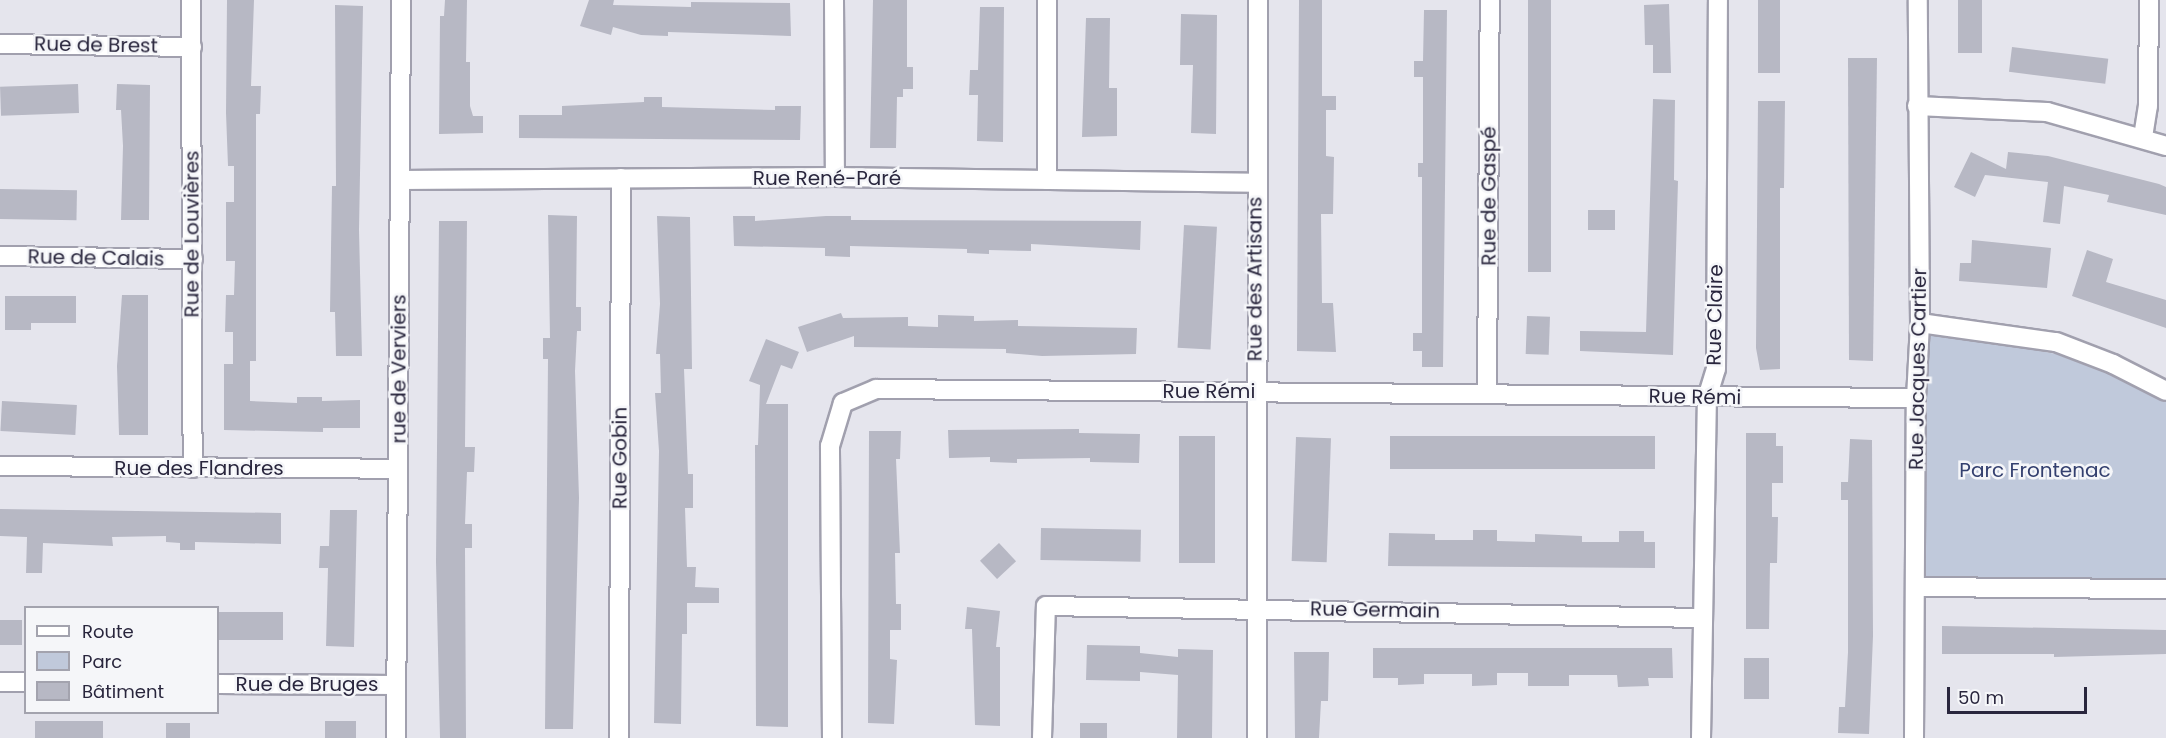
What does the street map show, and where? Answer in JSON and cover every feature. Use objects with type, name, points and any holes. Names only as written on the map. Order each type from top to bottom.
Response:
[{"type":"street","name":"Rue de Louvières","points":[[192,0],[193,468]]},
{"type":"street","name":"rue de Verviers","points":[[396,738],[401,0]]},
{"type":"street","points":[[834,0],[835,177]]},
{"type":"street","points":[[1047,0],[1047,180]]},
{"type":"street","name":"Rue des Artisans","points":[[1257,0],[1255,183],[1257,738]]},
{"type":"street","name":"Rue de Gaspé","points":[[1487,393],[1490,0]]},
{"type":"street","name":"Rue Claire","points":[[1701,738],[1707,398],[1716,369],[1718,0]]},
{"type":"street","name":"Rue Jacques Cartier","points":[[1914,738],[1917,587],[1916,399],[1920,322],[1918,0]]},
{"type":"street","points":[[2143,137],[2148,106],[2149,0]]},
{"type":"street","name":"Rue de Brest","points":[[0,44],[192,47]]},
{"type":"street","points":[[1917,106],[2048,112],[2143,137],[2166,146]]},
{"type":"street","name":"Rue René-Paré","points":[[400,180],[835,177],[1255,183]]},
{"type":"street","name":"Rue Gobin","points":[[619,738],[621,178]]},
{"type":"street","name":"Rue de Calais","points":[[0,256],[193,259]]},
{"type":"street","points":[[1920,322],[2056,342],[2166,391]]},
{"type":"street","name":"Rue Rémi","points":[[832,738],[830,446],[843,402],[876,389],[1487,393],[1707,398],[1916,399]]},
{"type":"street","name":"Rue des Flandres","points":[[0,466],[398,470]]},
{"type":"street","points":[[1917,587],[2166,589]]},
{"type":"street","name":"Rue Germain","points":[[1042,738],[1046,606],[1255,608],[1704,618]]},
{"type":"street","points":[[0,682],[24,682]]},
{"type":"street","name":"Rue de Bruges","points":[[219,684],[396,685]]},
{"type":"green space","name":"Parc Frontenac","points":[[1920,323],[1969,338],[2056,354],[2139,385],[2166,401],[2166,589],[1917,587]]},
{"type":"building","points":[[227,0],[254,0],[251,86],[261,86],[260,114],[256,114],[256,361],[250,361],[250,401],[297,403],[297,397],[322,397],[322,401],[360,400],[360,428],[323,428],[323,432],[224,430],[224,364],[233,364],[233,332],[225,332],[226,295],[234,295],[235,261],[226,261],[226,202],[234,202],[234,166],[228,166],[226,113]]},
{"type":"building","points":[[445,0],[467,0],[466,62],[470,62],[470,106],[473,116],[483,116],[483,133],[439,134],[440,16],[444,16]]},
{"type":"building","points":[[589,0],[614,0],[613,5],[691,7],[691,2],[790,3],[791,36],[668,32],[668,36],[641,35],[613,27],[611,35],[580,26]]},
{"type":"building","points":[[873,0],[907,0],[907,67],[913,67],[913,89],[903,89],[903,97],[897,97],[896,148],[870,148]]},
{"type":"building","points":[[1299,0],[1322,0],[1322,96],[1336,96],[1336,110],[1326,110],[1326,156],[1334,157],[1333,214],[1321,214],[1322,303],[1333,303],[1336,352],[1297,351]]},
{"type":"building","points":[[1528,0],[1551,0],[1551,272],[1528,272]]},
{"type":"building","points":[[1758,0],[1780,0],[1780,73],[1758,73]]},
{"type":"building","points":[[1958,0],[1982,0],[1982,53],[1958,53]]},
{"type":"building","points":[[1669,4],[1671,73],[1653,73],[1653,45],[1645,45],[1644,5]]},
{"type":"building","points":[[335,5],[363,6],[359,230],[362,356],[336,356],[335,312],[330,312],[332,186],[336,186]]},
{"type":"building","points":[[980,7],[1004,7],[1003,142],[977,141],[978,95],[969,95],[970,70],[978,70]]},
{"type":"building","points":[[1424,10],[1447,10],[1443,367],[1422,367],[1422,351],[1413,351],[1413,333],[1422,333],[1422,177],[1418,177],[1418,163],[1423,163],[1423,77],[1414,77],[1414,61],[1423,61]]},
{"type":"building","points":[[1181,14],[1217,15],[1216,134],[1191,133],[1193,65],[1180,65]]},
{"type":"building","points":[[1086,18],[1110,18],[1109,88],[1117,88],[1117,136],[1082,137]]},
{"type":"building","points":[[2012,47],[2108,59],[2105,84],[2009,72]]},
{"type":"building","points":[[1848,58],[1877,58],[1873,361],[1849,360]]},
{"type":"building","points":[[78,84],[79,113],[1,116],[0,87]]},
{"type":"building","points":[[117,84],[150,85],[149,220],[121,220],[123,146],[121,110],[116,110]]},
{"type":"building","points":[[644,97],[662,97],[662,107],[775,110],[775,106],[801,106],[800,140],[519,138],[519,115],[562,115],[562,106],[644,102]]},
{"type":"building","points":[[1653,99],[1675,100],[1674,180],[1678,181],[1673,355],[1580,351],[1580,331],[1646,332]]},
{"type":"building","points":[[1758,101],[1785,101],[1784,188],[1780,188],[1780,369],[1760,370],[1756,348]]},
{"type":"building","points":[[1971,152],[2006,169],[2008,152],[2048,156],[2159,184],[2166,187],[2166,215],[2107,202],[2109,195],[2064,186],[2060,224],[2043,222],[2048,182],[1985,175],[1975,197],[1954,187]]},
{"type":"building","points":[[0,189],[77,190],[76,220],[0,219]]},
{"type":"building","points":[[1588,210],[1615,210],[1615,230],[1588,230]]},
{"type":"building","points":[[548,215],[577,216],[576,307],[581,307],[581,331],[577,331],[575,371],[579,498],[573,729],[545,729],[548,359],[543,359],[543,338],[550,338]]},
{"type":"building","points":[[657,216],[690,217],[692,369],[684,369],[688,474],[693,474],[693,508],[685,508],[687,567],[696,567],[695,587],[719,588],[719,603],[687,603],[687,634],[682,634],[681,724],[654,723],[659,451],[655,393],[661,393],[660,354],[656,354],[660,304]]},
{"type":"building","points":[[733,216],[755,216],[755,221],[851,216],[851,220],[1141,221],[1140,250],[1031,244],[1031,251],[989,250],[989,254],[967,253],[967,249],[850,246],[850,257],[825,256],[825,248],[734,246]]},
{"type":"building","points":[[439,221],[467,221],[465,447],[475,447],[474,472],[467,472],[465,524],[472,524],[472,548],[465,548],[466,738],[440,738],[436,562]]},
{"type":"building","points":[[1184,225],[1217,227],[1211,350],[1178,348]]},
{"type":"building","points":[[1972,240],[2051,248],[2047,288],[1959,281],[1960,263],[1971,263]]},
{"type":"building","points":[[2087,250],[2113,259],[2106,282],[2166,300],[2166,328],[2072,296]]},
{"type":"building","points":[[122,295],[148,295],[148,435],[119,435],[117,366]]},
{"type":"building","points":[[5,296],[76,296],[76,323],[31,323],[31,330],[5,330]]},
{"type":"building","points":[[841,313],[843,318],[908,317],[908,326],[938,327],[938,315],[974,316],[974,321],[1018,320],[1018,326],[1137,328],[1136,354],[1042,356],[1006,353],[1006,349],[854,347],[854,336],[807,352],[798,327]]},
{"type":"building","points":[[1527,316],[1550,317],[1549,355],[1526,354]]},
{"type":"building","points":[[766,339],[799,352],[792,369],[781,365],[766,404],[788,404],[788,727],[756,726],[755,445],[758,445],[760,385],[749,381]]},
{"type":"building","points":[[2,401],[77,405],[75,435],[0,431]]},
{"type":"building","points":[[1079,429],[1079,433],[1140,434],[1139,463],[1090,462],[1090,458],[1017,459],[1017,463],[990,462],[990,457],[949,458],[948,430]]},
{"type":"building","points":[[869,431],[901,431],[900,459],[896,459],[900,553],[895,553],[896,604],[901,604],[901,630],[890,630],[890,659],[897,660],[894,724],[868,723]]},
{"type":"building","points":[[1746,433],[1776,433],[1776,446],[1783,446],[1783,483],[1772,483],[1772,517],[1778,517],[1777,563],[1770,563],[1769,629],[1746,629]]},
{"type":"building","points":[[1179,436],[1215,436],[1215,563],[1179,563]]},
{"type":"building","points":[[1390,436],[1655,436],[1655,469],[1390,469]]},
{"type":"building","points":[[1296,437],[1331,438],[1327,562],[1292,561]]},
{"type":"building","points":[[1850,439],[1872,440],[1873,636],[1869,734],[1838,733],[1839,707],[1845,707],[1848,652],[1848,500],[1841,500],[1841,482],[1848,482]]},
{"type":"building","points":[[0,509],[281,513],[281,544],[195,542],[195,550],[180,550],[180,543],[166,542],[166,536],[112,537],[113,546],[43,543],[42,573],[26,573],[27,537],[0,536]]},
{"type":"building","points":[[330,510],[357,510],[354,647],[326,646],[328,568],[319,568],[320,546],[329,546]]},
{"type":"building","points":[[1041,528],[1141,530],[1140,562],[1040,560]]},
{"type":"building","points":[[1473,530],[1497,530],[1497,541],[1535,542],[1535,534],[1582,536],[1582,542],[1619,542],[1619,531],[1644,531],[1644,542],[1655,542],[1655,568],[1388,566],[1389,533],[1435,534],[1435,540],[1473,540]]},
{"type":"building","points":[[999,543],[1016,561],[997,579],[980,561]]},
{"type":"building","points":[[967,607],[1000,611],[996,647],[1000,647],[1000,726],[975,725],[972,629],[965,629]]},
{"type":"building","points":[[219,612],[283,612],[283,640],[219,640]]},
{"type":"building","points":[[0,620],[22,620],[22,645],[0,645]]},
{"type":"building","points":[[1942,626],[2166,630],[2166,654],[2054,657],[2054,654],[1942,654]]},
{"type":"building","points":[[1087,645],[1140,646],[1140,653],[1178,657],[1178,649],[1213,650],[1212,738],[1177,738],[1178,675],[1140,672],[1140,681],[1086,680]]},
{"type":"building","points":[[1373,648],[1672,648],[1673,678],[1648,678],[1649,686],[1618,687],[1617,675],[1569,675],[1569,686],[1528,686],[1528,673],[1497,673],[1497,685],[1472,686],[1472,674],[1424,674],[1424,684],[1398,685],[1398,678],[1373,678]]},
{"type":"building","points":[[1294,652],[1329,652],[1328,701],[1321,701],[1319,738],[1295,738]]},
{"type":"building","points":[[1744,658],[1769,658],[1769,699],[1744,699]]},
{"type":"building","points":[[35,721],[103,721],[103,738],[35,738]]},
{"type":"building","points":[[325,721],[356,721],[356,738],[325,738]]},
{"type":"building","points":[[166,723],[190,723],[190,738],[166,738]]},
{"type":"building","points":[[1080,723],[1107,723],[1107,738],[1080,738]]}]
